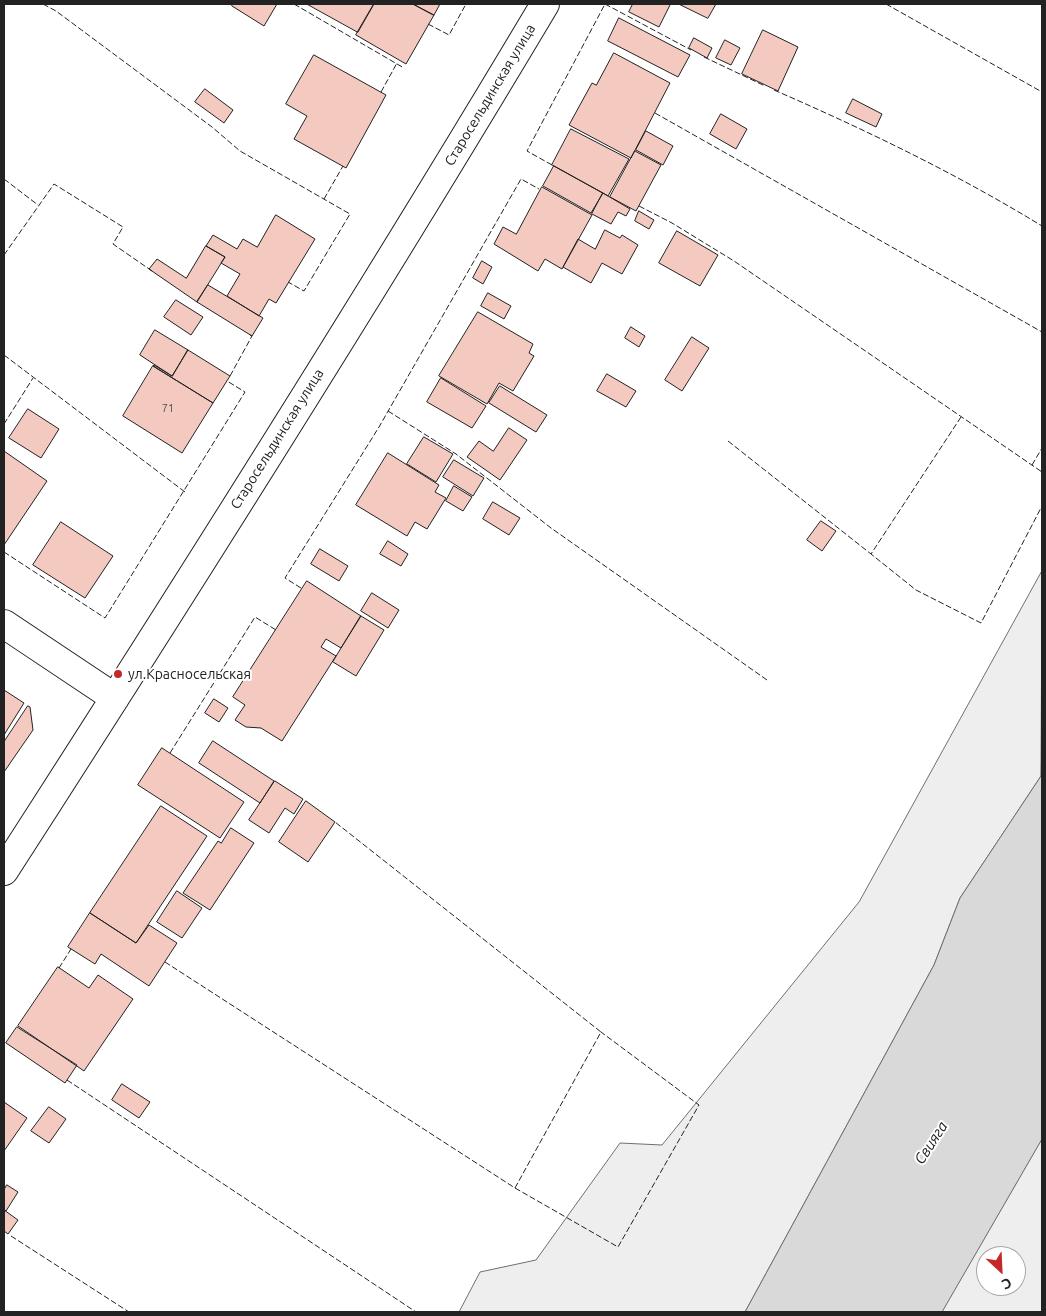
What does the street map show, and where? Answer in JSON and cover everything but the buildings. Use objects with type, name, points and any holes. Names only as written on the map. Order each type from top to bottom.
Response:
[{"type":"street","name":"Старосельдинская улица","points":[[4,871],[115,698],[477,117],[545,4]]},
{"type":"street","points":[[4,624],[115,698]]},
{"type":"shaded area","points":[[1042,571],[1041,776],[960,898],[934,965],[745,1312],[459,1312],[480,1272],[536,1260],[620,1143],[662,1145],[859,902]]},
{"type":"shaded area","points":[[1042,1139],[1042,1312],[942,1312],[976,1253],[976,1296],[1026,1296],[1026,1246],[980,1246]]},
{"type":"water","name":"Свияга","points":[[1042,737],[1042,1139],[980,1246],[976,1246],[976,1253],[942,1312],[745,1312],[934,965],[960,898],[1041,776]]},
{"type":"fence","points":[[43,4],[56,11],[212,127],[240,151],[350,214],[304,291],[288,282]]},
{"type":"fence","points":[[294,4],[404,68]]},
{"type":"fence","points":[[428,24],[449,35],[466,4]]},
{"type":"fence","points":[[605,4],[691,50]]},
{"type":"fence","points":[[552,165],[527,151],[605,4]]},
{"type":"fence","points":[[886,4],[1042,92]]},
{"type":"fence","points":[[704,57],[765,86]]},
{"type":"fence","points":[[381,92],[397,63]]},
{"type":"fence","points":[[774,90],[911,153],[977,188],[1042,226]]},
{"type":"fence","points":[[655,113],[1042,332]]},
{"type":"fence","points":[[324,199],[343,166]]},
{"type":"fence","points":[[4,179],[38,205]]},
{"type":"fence","points":[[301,588],[285,578],[379,427],[521,179],[539,189]]},
{"type":"fence","points":[[4,255],[54,184],[123,227],[113,244],[152,271]]},
{"type":"fence","points":[[639,206],[672,223],[734,261],[1042,472]]},
{"type":"fence","points":[[230,376],[252,336],[250,335]]},
{"type":"fence","points":[[4,355],[185,492]]},
{"type":"fence","points":[[4,424],[33,378]]},
{"type":"fence","points":[[4,552],[105,618],[245,392],[227,381]]},
{"type":"fence","points":[[388,411],[456,454],[551,528],[767,680]]},
{"type":"fence","points":[[961,417],[871,554],[916,590],[981,623],[1042,506]]},
{"type":"fence","points":[[728,441],[871,554]]},
{"type":"fence","points":[[1032,465],[1042,448]]},
{"type":"fence","points":[[170,753],[255,617],[276,630]]},
{"type":"fence","points":[[165,962],[515,1188],[601,1032],[335,822]]},
{"type":"fence","points":[[59,968],[71,949]]},
{"type":"fence","points":[[515,1188],[618,1247],[699,1105],[601,1032]]},
{"type":"fence","points":[[67,1080],[416,1312]]},
{"type":"fence","points":[[11,1236],[129,1312]]},
{"type":"place","name":"ул.Красносельская","points":[[118,674]]}]
